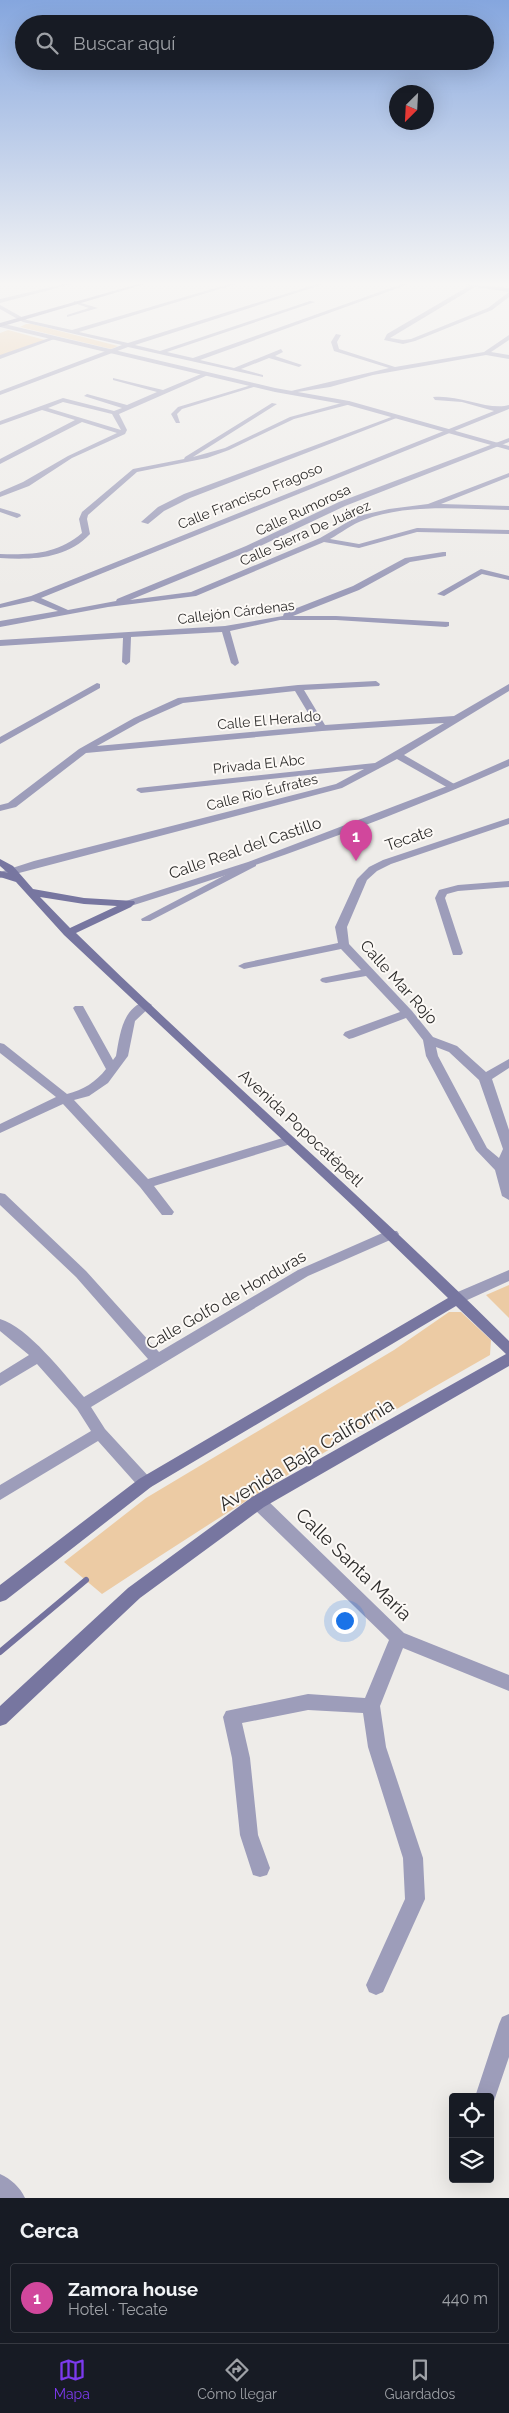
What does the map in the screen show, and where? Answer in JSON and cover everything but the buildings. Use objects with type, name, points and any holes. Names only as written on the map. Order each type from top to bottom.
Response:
[{"type":"main road","name":"Avenida Popocatépetl","points":[[0,862],[16,875],[68,933],[392,1234],[509,1350]]},
{"type":"main road","points":[[1,874],[16,875]]},
{"type":"main road","points":[[30,892],[84,901],[130,903]]},
{"type":"main road","points":[[68,933],[130,903]]},
{"type":"main road","points":[[1,1592],[145,1483],[458,1298]]},
{"type":"main road","name":"Avenida Baja California","points":[[0,1718],[134,1593],[258,1502],[509,1359]]},
{"type":"street","points":[[0,392],[15,387]]},
{"type":"street","points":[[142,387],[162,392]]},
{"type":"street","points":[[0,423],[40,407],[68,400],[115,413],[175,387]]},
{"type":"street","points":[[178,422],[174,414],[180,408],[252,387]]},
{"type":"street","points":[[265,387],[349,403],[509,448]]},
{"type":"street","points":[[293,392],[322,387]]},
{"type":"street","points":[[324,397],[346,387]]},
{"type":"street","points":[[87,396],[126,407]]},
{"type":"street","points":[[435,398],[462,400],[500,410]]},
{"type":"street","points":[[0,556],[30,557],[58,553],[86,534],[83,519],[85,514],[134,470],[178,463],[227,449],[292,418],[349,403]]},
{"type":"street","points":[[178,463],[274,404]]},
{"type":"street","points":[[40,407],[79,421],[123,432]]},
{"type":"street","name":"Calle Francisco Fragoso","points":[[0,606],[34,598],[509,407]]},
{"type":"street","points":[[115,413],[124,430],[123,432]]},
{"type":"street","points":[[145,522],[161,509],[188,496],[396,417]]},
{"type":"street","points":[[0,462],[79,421]]},
{"type":"street","points":[[0,495],[32,481],[70,456],[123,432]]},
{"type":"street","name":"Calle Rumorosa","points":[[108,605],[249,548],[342,504],[509,440]]},
{"type":"street","name":"Calle Sierra De Juárez","points":[[108,605],[194,594],[323,540],[361,518],[389,511],[429,506],[509,475]]},
{"type":"street","points":[[429,506],[509,508]]},
{"type":"street","points":[[0,510],[17,516]]},
{"type":"street","points":[[323,540],[358,546],[417,530],[509,532]]},
{"type":"street","points":[[280,618],[356,588],[408,560],[443,554]]},
{"type":"street","points":[[441,594],[481,571],[509,578]]},
{"type":"street","points":[[34,598],[70,613]]},
{"type":"street","points":[[0,624],[108,605]]},
{"type":"street","name":"Callejón Cárdenas","points":[[0,643],[225,629],[280,618],[336,618],[446,624]]},
{"type":"street","points":[[225,629],[235,663]]},
{"type":"street","points":[[126,662],[127,636]]},
{"type":"street","points":[[0,808],[12,806],[82,750],[137,720],[181,700],[298,688],[376,684]]},
{"type":"street","points":[[0,741],[96,686]]},
{"type":"street","name":"Calle Río Éufrates","points":[[16,875],[339,786],[397,756],[509,687]]},
{"type":"street","points":[[298,688],[322,728]]},
{"type":"street","name":"Calle El Heraldo","points":[[82,750],[322,728],[459,719]]},
{"type":"street","points":[[397,756],[453,788]]},
{"type":"street","name":"Calle Real del Castillo","points":[[130,903],[252,864],[453,788],[509,762]]},
{"type":"street","name":"Privada El Abc","points":[[141,790],[379,764]]},
{"type":"street","name":"Tecate","points":[[344,946],[340,927],[362,879],[373,869],[387,862],[509,820]]},
{"type":"street","points":[[146,919],[252,864]]},
{"type":"street","points":[[457,953],[440,898],[443,892],[458,888],[509,884]]},
{"type":"street","points":[[244,966],[344,946]]},
{"type":"street","name":"Calle Mar Rojo","points":[[344,946],[408,1013],[429,1040],[432,1056],[482,1150],[501,1168]]},
{"type":"street","points":[[326,980],[367,972]]},
{"type":"street","points":[[0,1130],[64,1098],[85,1093],[94,1088],[112,1070],[122,1056],[129,1021],[134,1014],[146,1005]]},
{"type":"street","points":[[79,1008],[112,1070]]},
{"type":"street","points":[[349,1035],[408,1013]]},
{"type":"street","name":"Calle Mar Rojo","points":[[429,1040],[453,1050],[485,1078]]},
{"type":"street","points":[[0,1047],[64,1098],[145,1184],[167,1212]]},
{"type":"street","points":[[509,1063],[485,1078],[509,1149],[501,1168],[509,1196]]},
{"type":"street","points":[[145,1184],[289,1140]]},
{"type":"street","points":[[0,1197],[81,1274],[158,1360]]},
{"type":"street","name":"Calle Golfo de Honduras","points":[[82,1405],[302,1273],[392,1234]]},
{"type":"street","points":[[458,1298],[509,1275]]},
{"type":"street","points":[[4,1326],[40,1356],[82,1405],[100,1433],[145,1483]]},
{"type":"street","points":[[0,1380],[40,1356]]},
{"type":"street","points":[[0,1494],[100,1433]]},
{"type":"street","name":"Calle Santa María","points":[[258,1502],[398,1638],[509,1683]]},
{"type":"street","points":[[376,1985],[415,1899],[412,1858],[377,1747],[370,1706],[398,1638]]},
{"type":"street","points":[[260,1868],[248,1835],[241,1758],[232,1717],[308,1702],[370,1706]]},
{"type":"street","points":[[487,2093],[509,2024]]},
{"type":"street","points":[[0,2185],[14,2198]]},
{"type":"shaded area","points":[[509,1285],[509,1318],[486,1295]]},
{"type":"shaded area","points":[[449,1312],[461,1312],[491,1340],[490,1355],[294,1471],[102,1594],[64,1562],[146,1498],[394,1350]]},
{"type":"waterway","points":[[0,1652],[86,1580]]},
{"type":"place","name":"Zamora house","points":[[356,861]]}]
